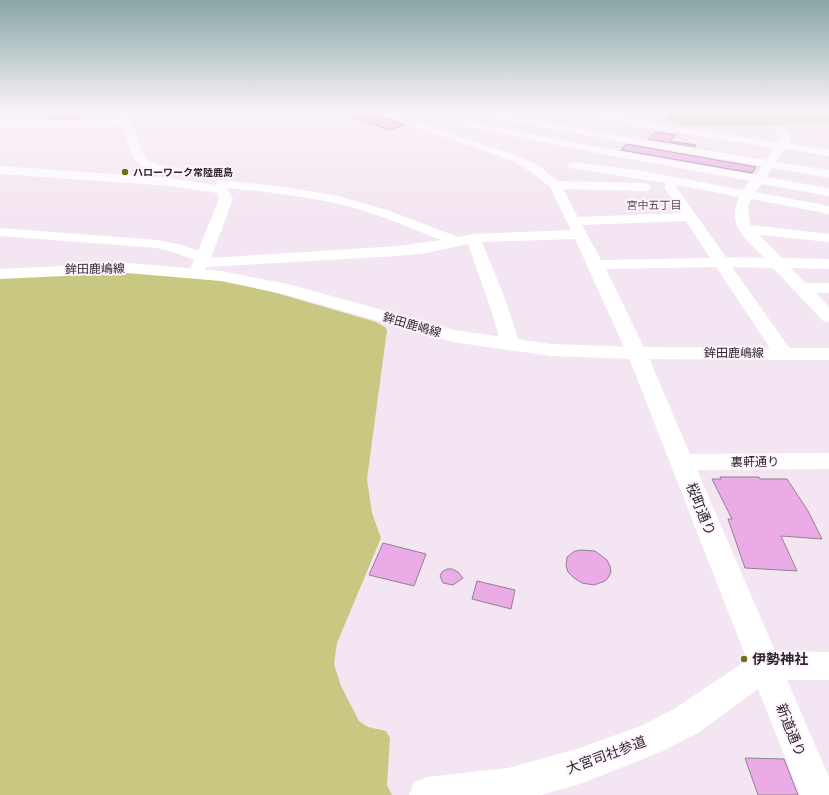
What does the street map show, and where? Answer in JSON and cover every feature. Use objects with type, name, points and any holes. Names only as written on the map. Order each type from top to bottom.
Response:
[{"type":"main road","name":"鉾田鹿嶋線","points":[[0,274],[200,264],[221,276],[286,289],[453,336],[511,345],[551,350],[636,353],[829,354]]},
{"type":"street","points":[[136,147],[140,159],[146,164],[218,181],[221,183],[219,187]]},
{"type":"street","points":[[483,147],[517,159],[545,176],[564,174],[637,174],[672,184],[690,218],[722,262],[783,353]]},
{"type":"street","points":[[581,147],[759,178],[829,192]]},
{"type":"street","points":[[564,174],[601,147]]},
{"type":"street","points":[[669,147],[829,174]]},
{"type":"street","points":[[781,147],[746,195],[741,207],[742,224],[745,229],[829,317]]},
{"type":"street","points":[[789,147],[829,153]]},
{"type":"street","points":[[0,170],[297,192],[342,201],[371,209],[456,241]]},
{"type":"street","points":[[564,174],[672,184],[746,195],[829,210]]},
{"type":"street","name":"桜町通り","points":[[564,174],[577,228],[596,265],[636,353],[765,665]]},
{"type":"street","points":[[200,264],[226,199],[223,191],[219,187]]},
{"type":"street","points":[[0,232],[157,244],[177,248],[200,264],[398,251],[426,248],[472,238],[690,218]]},
{"type":"street","points":[[745,229],[829,238]]},
{"type":"street","points":[[472,238],[497,301],[511,345]]},
{"type":"street","points":[[596,265],[722,262],[829,264]]},
{"type":"street","points":[[802,288],[829,288]]},
{"type":"street","name":"裏軒通り","points":[[682,462],[829,461]]},
{"type":"street","points":[[765,665],[829,666]]},
{"type":"street","name":"大宮司社参道","points":[[427,795],[508,786],[580,766],[651,739],[686,721],[765,665]]},
{"type":"street","name":"新道通り","points":[[765,665],[818,795]]},
{"type":"shaded area","points":[[126,271],[242,283],[376,322],[385,327],[387,330],[367,479],[372,513],[381,538],[337,643],[334,664],[341,686],[359,721],[368,727],[386,731],[390,738],[387,785],[392,795],[0,795],[0,277]]},
{"type":"building","points":[[623,147],[644,147],[756,167],[752,173],[621,150]]},
{"type":"building","points":[[720,477],[787,479],[808,511],[822,539],[781,536],[797,571],[745,568],[728,519],[732,519],[712,479],[721,479]]},
{"type":"building","points":[[383,543],[426,554],[414,586],[369,575]]},
{"type":"building","points":[[575,551],[595,551],[607,560],[611,572],[605,581],[594,585],[582,583],[568,572],[566,566],[567,557]]},
{"type":"building","points":[[447,569],[452,569],[458,572],[463,578],[453,585],[443,583],[440,576],[442,572]]},
{"type":"building","points":[[477,581],[515,590],[511,609],[472,599]]},
{"type":"building","points":[[745,758],[784,759],[798,795],[758,795]]},
{"type":"place","name":"ハローワーク常陸鹿島","points":[[125,172]]},
{"type":"place","name":"伊勢神社","points":[[744,659]]},
{"type":"district","name":"宮中五丁目","points":[[654,205]]}]
